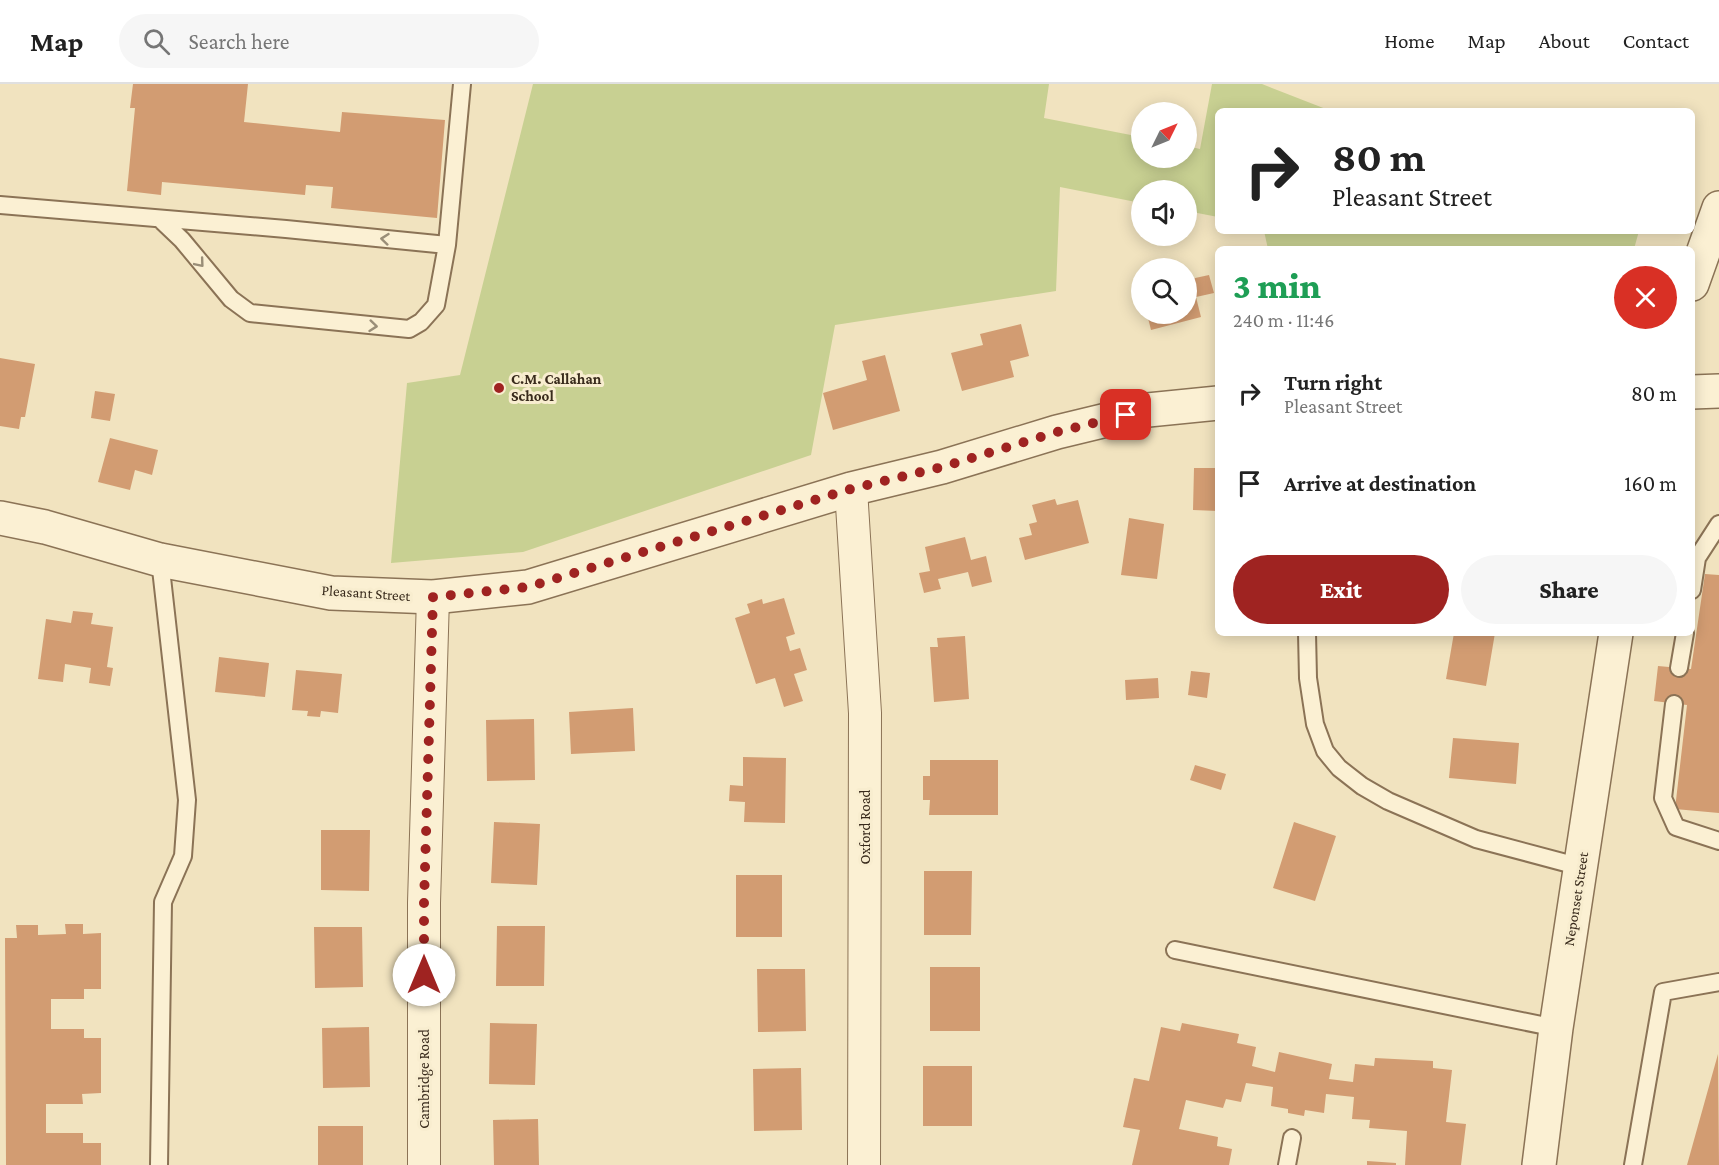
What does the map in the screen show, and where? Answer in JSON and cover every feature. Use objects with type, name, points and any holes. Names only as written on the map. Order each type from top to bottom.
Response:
[{"type":"street","points":[[1695,276],[1719,208]]},
{"type":"street","points":[[1695,392],[1719,391]]},
{"type":"street","name":"Pleasant Street","points":[[0,518],[45,527],[160,560],[331,593],[433,597],[528,587],[851,489],[942,467],[1057,432],[1149,410],[1215,403]]},
{"type":"street","name":"Oxford Road","points":[[851,489],[865,713],[864,1165]]},
{"type":"street","name":"Cambridge Road","points":[[424,1165],[424,903],[433,597]]},
{"type":"street","name":"Neponset Street","points":[[1539,1165],[1556,1028],[1616,636]]},
{"type":"lane","points":[[161,220],[182,240],[231,299],[250,313],[409,329],[421,322],[436,305],[447,245],[462,84]]},
{"type":"lane","points":[[0,205],[447,245]]},
{"type":"lane","points":[[1695,574],[1698,558],[1719,524]]},
{"type":"lane","points":[[159,1165],[163,902],[183,856],[188,800],[160,560]]},
{"type":"lane","points":[[1307,636],[1308,678],[1315,724],[1325,751],[1339,768],[1362,786],[1388,801],[1476,839],[1581,867]]},
{"type":"lane","points":[[1679,668],[1684,636]]},
{"type":"lane","points":[[1674,704],[1663,798],[1676,827],[1719,841]]},
{"type":"lane","points":[[1175,950],[1556,1028]]},
{"type":"lane","points":[[1633,1165],[1663,992],[1719,981]]},
{"type":"lane","points":[[1287,1165],[1292,1138]]},
{"type":"green space","points":[[533,84],[1049,84],[1044,118],[1131,135],[1131,168],[1197,168],[1197,148],[1200,149],[1212,84],[1262,84],[1323,108],[1215,108],[1215,216],[1197,213],[1197,180],[1131,180],[1131,201],[1060,187],[1056,291],[835,325],[811,455],[523,552],[391,563],[407,383],[460,375]]},
{"type":"green space","points":[[1265,234],[1638,234],[1635,246],[1267,246]]},
{"type":"building","points":[[133,84],[248,84],[244,122],[340,132],[342,112],[445,120],[437,218],[331,208],[333,187],[306,185],[305,195],[162,182],[161,195],[127,191],[135,108],[130,108]]},
{"type":"building","points":[[1209,275],[1214,293],[1197,297],[1197,278]]},
{"type":"building","points":[[1197,301],[1201,317],[1197,318]]},
{"type":"building","points":[[1021,324],[1029,356],[1010,361],[1014,377],[962,391],[951,353],[983,345],[980,334]]},
{"type":"building","points":[[1150,324],[1174,324],[1151,330]]},
{"type":"building","points":[[885,355],[900,411],[833,430],[823,393],[867,380],[862,361]]},
{"type":"building","points":[[0,358],[35,364],[25,417],[21,417],[19,429],[0,426]]},
{"type":"building","points":[[95,391],[115,394],[110,421],[91,418]]},
{"type":"building","points":[[110,438],[158,450],[152,475],[135,470],[130,490],[98,482]]},
{"type":"building","points":[[1194,468],[1215,468],[1215,511],[1193,510]]},
{"type":"building","points":[[1055,499],[1057,505],[1078,500],[1089,543],[1025,560],[1019,538],[1032,535],[1029,524],[1037,522],[1032,505]]},
{"type":"building","points":[[1129,518],[1164,524],[1157,579],[1121,575]]},
{"type":"building","points":[[965,537],[971,560],[986,556],[992,582],[972,587],[968,572],[938,579],[941,589],[924,593],[919,573],[930,571],[925,547]]},
{"type":"building","points":[[1705,574],[1719,575],[1719,813],[1675,809],[1687,705],[1654,701],[1658,666],[1691,669]]},
{"type":"building","points":[[784,598],[795,634],[786,637],[790,651],[800,648],[807,670],[794,674],[803,701],[784,707],[775,678],[756,684],[735,618],[750,613],[747,604],[762,599],[763,604]]},
{"type":"building","points":[[73,611],[93,613],[91,624],[113,627],[107,667],[113,668],[110,686],[89,683],[91,668],[65,664],[63,682],[38,679],[46,619],[71,623]]},
{"type":"building","points":[[965,636],[969,699],[934,702],[930,647],[938,647],[937,638]]},
{"type":"building","points":[[1453,636],[1494,636],[1486,686],[1446,679]]},
{"type":"building","points":[[219,657],[269,663],[265,697],[215,692]]},
{"type":"building","points":[[296,670],[342,674],[338,713],[321,711],[320,717],[307,716],[308,711],[292,710]]},
{"type":"building","points":[[1191,671],[1210,673],[1207,698],[1188,695]]},
{"type":"building","points":[[1158,678],[1159,698],[1126,700],[1125,680]]},
{"type":"building","points":[[633,708],[635,751],[571,754],[569,712]]},
{"type":"building","points":[[534,719],[535,780],[487,781],[486,720]]},
{"type":"building","points":[[1453,738],[1519,743],[1516,784],[1449,778]]},
{"type":"building","points":[[743,757],[786,758],[785,823],[744,822],[745,802],[729,801],[730,785],[743,786]]},
{"type":"building","points":[[930,760],[998,760],[998,815],[929,815],[930,800],[923,800],[923,776],[930,776]]},
{"type":"building","points":[[1195,765],[1226,774],[1221,790],[1190,780]]},
{"type":"building","points":[[494,822],[540,824],[537,885],[491,883]]},
{"type":"building","points":[[1294,822],[1336,836],[1315,901],[1273,888]]},
{"type":"building","points":[[321,830],[370,830],[369,891],[321,890]]},
{"type":"building","points":[[924,871],[972,871],[971,935],[924,935]]},
{"type":"building","points":[[736,875],[782,875],[782,937],[736,937]]},
{"type":"building","points":[[65,924],[83,924],[83,934],[101,933],[101,989],[84,989],[84,999],[51,999],[51,1029],[84,1029],[84,1038],[101,1038],[101,1093],[82,1094],[83,1104],[46,1104],[46,1133],[83,1133],[83,1143],[101,1143],[101,1165],[6,1165],[5,938],[17,938],[16,925],[38,925],[38,935],[66,934]]},
{"type":"building","points":[[497,926],[545,926],[544,986],[496,986]]},
{"type":"building","points":[[314,927],[362,927],[363,987],[315,988]]},
{"type":"building","points":[[930,967],[980,967],[980,1031],[930,1031]]},
{"type":"building","points":[[757,969],[805,969],[806,1031],[758,1032]]},
{"type":"building","points":[[490,1023],[537,1024],[535,1085],[489,1084]]},
{"type":"building","points":[[1182,1023],[1239,1034],[1237,1043],[1256,1047],[1252,1066],[1275,1072],[1279,1052],[1332,1064],[1329,1079],[1353,1082],[1355,1064],[1374,1066],[1375,1058],[1433,1061],[1433,1068],[1452,1070],[1446,1122],[1466,1124],[1461,1165],[1405,1165],[1407,1131],[1369,1128],[1370,1120],[1352,1119],[1354,1097],[1326,1094],[1324,1113],[1305,1110],[1304,1116],[1288,1113],[1288,1109],[1271,1106],[1273,1087],[1246,1083],[1241,1102],[1226,1099],[1223,1108],[1186,1100],[1179,1129],[1218,1137],[1217,1146],[1232,1149],[1229,1165],[1132,1165],[1140,1130],[1123,1127],[1134,1078],[1149,1081],[1161,1027],[1180,1031]]},
{"type":"building","points":[[369,1027],[370,1087],[323,1088],[322,1028]]},
{"type":"building","points":[[1718,1054],[1719,1165],[1687,1165]]},
{"type":"building","points":[[923,1066],[972,1066],[972,1126],[923,1126]]},
{"type":"building","points":[[801,1068],[802,1130],[754,1131],[753,1069]]},
{"type":"building","points":[[538,1119],[539,1165],[494,1165],[493,1120]]},
{"type":"building","points":[[318,1126],[363,1126],[363,1165],[318,1165]]},
{"type":"building","points":[[1367,1161],[1396,1163],[1396,1165],[1367,1165]]},
{"type":"place","name":"C.M. Callahan School","points":[[499,388]]},
{"type":"route","points":[[424,975],[433,597],[528,587],[851,489],[942,467],[1057,432],[1126,415]]}]
